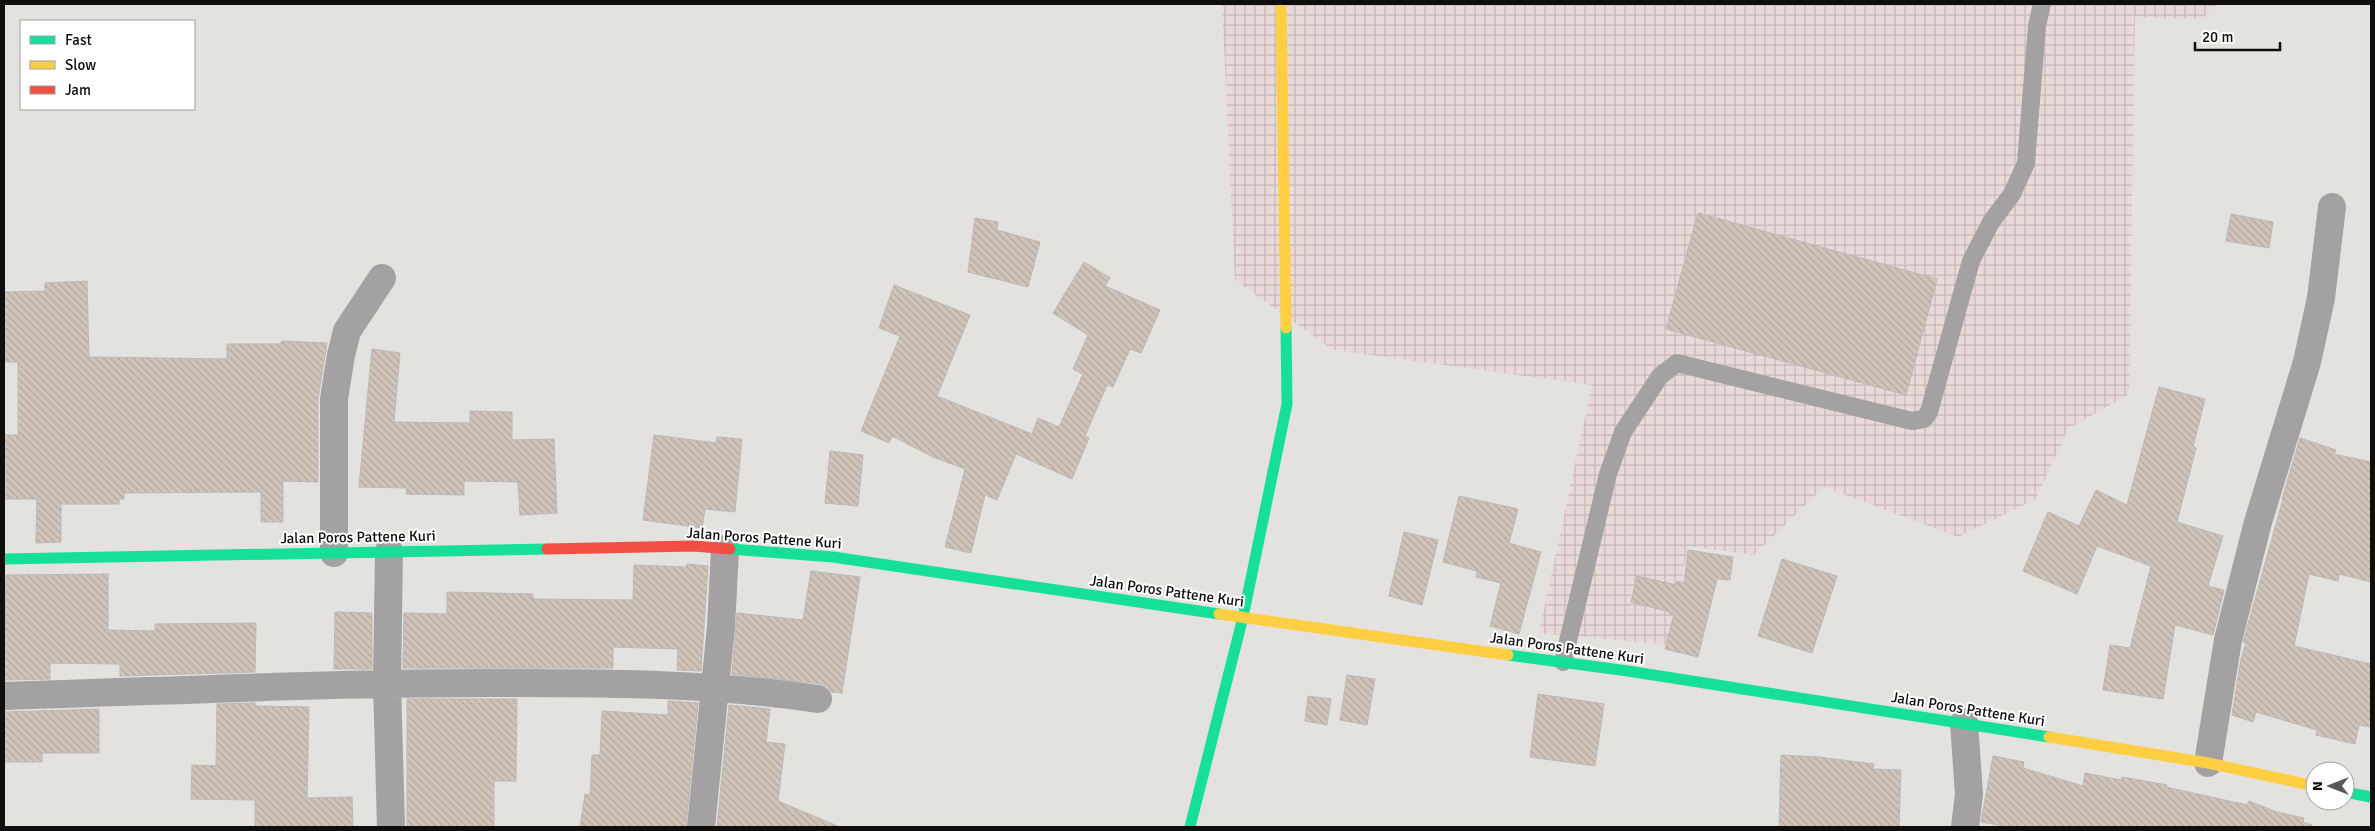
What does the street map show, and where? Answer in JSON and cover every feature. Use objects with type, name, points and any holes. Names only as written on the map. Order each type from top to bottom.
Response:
[{"type":"street","points":[[1190,827],[1203,782],[1243,617],[1287,404],[1281,4]]},
{"type":"street","points":[[2208,763],[2228,640],[2258,522],[2307,362],[2321,298],[2332,207]]},
{"type":"street","points":[[334,553],[334,399],[341,355],[347,331],[382,278]]},
{"type":"street","name":"Jalan Poros Pattene Kuri","points":[[4,559],[694,546],[833,557],[1563,662],[1964,723],[2208,763],[2305,784]]},
{"type":"street","points":[[700,827],[721,627],[725,548]]},
{"type":"street","points":[[390,551],[387,682],[391,827]]},
{"type":"street","points":[[4,696],[387,682],[628,683],[714,690],[772,692],[818,699]]},
{"type":"street","points":[[1964,723],[1969,794],[1965,827]]},
{"type":"street","points":[[2355,794],[2371,797]]},
{"type":"lane","points":[[1563,662],[1608,474],[1623,432],[1660,376],[1671,367],[1677,363],[1912,421],[1924,420],[1929,412],[1971,261],[1991,222],[2012,194],[2026,163],[2037,26],[2042,4]]},
{"type":"shaded area","points":[[1222,4],[2217,4],[2202,19],[2135,17],[2129,394],[2068,429],[2036,499],[1958,537],[1824,487],[1754,555],[1688,546],[1670,645],[1539,633],[1592,385],[1333,350],[1235,280]]},
{"type":"building","points":[[1698,213],[1937,279],[1906,395],[1666,329]]},
{"type":"building","points":[[2231,214],[2273,222],[2269,248],[2226,241]]},
{"type":"building","points":[[975,218],[998,222],[997,230],[1040,242],[1028,287],[968,272]]},
{"type":"building","points":[[1084,262],[1110,278],[1105,286],[1160,310],[1141,353],[1130,349],[1113,387],[1107,385],[1085,436],[1089,438],[1072,479],[1016,454],[997,500],[985,495],[971,553],[945,547],[965,469],[933,457],[892,436],[889,443],[861,431],[900,336],[879,328],[894,285],[970,315],[937,396],[1032,434],[1038,418],[1059,427],[1083,374],[1073,369],[1088,335],[1053,313]]},
{"type":"building","points":[[87,281],[89,357],[227,359],[227,344],[281,344],[282,341],[327,343],[318,399],[318,482],[283,481],[283,522],[261,522],[261,492],[124,493],[124,499],[119,499],[119,504],[61,504],[61,542],[36,543],[37,499],[6,499],[4,435],[18,435],[18,362],[4,362],[4,292],[45,291],[45,283]]},
{"type":"building","points":[[372,349],[400,353],[394,422],[470,423],[470,411],[512,412],[512,440],[554,439],[557,513],[520,515],[518,482],[464,481],[464,495],[406,494],[407,488],[359,487]]},
{"type":"building","points":[[2159,387],[2205,399],[2193,447],[2196,448],[2177,522],[2223,536],[2208,586],[2224,590],[2213,635],[2175,625],[2163,699],[2103,690],[2110,645],[2130,648],[2151,566],[2097,546],[2077,594],[2023,571],[2048,512],[2079,526],[2096,490],[2127,505]]},
{"type":"building","points":[[654,435],[716,443],[717,437],[742,439],[735,512],[705,509],[702,528],[643,520]]},
{"type":"building","points":[[2300,438],[2336,450],[2334,454],[2371,462],[2371,582],[2339,574],[2338,581],[2309,574],[2294,646],[2371,664],[2371,727],[2359,725],[2355,744],[2316,735],[2317,730],[2256,712],[2253,722],[2232,715],[2241,659],[2246,643],[2243,642]]},
{"type":"building","points":[[830,451],[863,455],[858,506],[825,503]]},
{"type":"building","points":[[1459,496],[1518,509],[1509,543],[1541,552],[1519,634],[1490,626],[1501,583],[1476,577],[1477,571],[1443,562]]},
{"type":"building","points":[[1404,532],[1438,540],[1422,605],[1389,596]]},
{"type":"building","points":[[1688,550],[1733,557],[1730,580],[1717,579],[1698,657],[1665,649],[1674,614],[1631,602],[1637,576],[1676,585],[1677,581],[1684,583]]},
{"type":"building","points":[[1782,559],[1837,576],[1812,653],[1758,636]]},
{"type":"building","points":[[687,564],[708,566],[701,671],[677,670],[678,649],[613,647],[613,668],[403,668],[404,613],[447,614],[447,592],[533,594],[533,599],[633,600],[634,565],[686,567]]},
{"type":"building","points":[[811,571],[860,577],[842,693],[831,692],[827,686],[820,684],[732,674],[737,613],[803,620]]},
{"type":"building","points":[[108,574],[108,630],[155,631],[155,624],[256,623],[255,672],[120,676],[120,664],[50,663],[50,679],[4,680],[6,575]]},
{"type":"building","points":[[335,612],[372,613],[372,669],[334,669]]},
{"type":"building","points":[[1347,675],[1375,679],[1367,725],[1340,720]]},
{"type":"building","points":[[1538,694],[1604,704],[1595,766],[1530,757]]},
{"type":"building","points":[[1308,696],[1331,699],[1327,725],[1305,721]]},
{"type":"building","points":[[407,699],[517,699],[516,781],[494,781],[494,827],[407,827]]},
{"type":"building","points":[[668,701],[698,703],[686,827],[580,827],[585,794],[590,795],[592,755],[600,755],[602,711],[668,715]]},
{"type":"building","points":[[255,703],[255,706],[309,707],[307,798],[352,797],[353,827],[255,827],[255,800],[191,799],[192,765],[216,766],[217,704]]},
{"type":"building","points":[[729,705],[770,709],[766,742],[785,744],[778,801],[840,827],[717,827]]},
{"type":"building","points":[[99,709],[99,753],[42,753],[42,762],[4,762],[4,712]]},
{"type":"building","points":[[1781,755],[1819,757],[1874,764],[1873,769],[1901,770],[1899,827],[1779,827]]},
{"type":"building","points":[[1993,756],[2024,762],[2023,768],[2083,786],[2085,773],[2121,780],[2122,777],[2167,785],[2166,787],[2247,805],[2249,801],[2277,812],[2304,818],[2303,822],[2312,825],[2312,827],[2010,827],[1981,822]]},
{"type":"traffic: fast","points":[[1190,827],[1243,617],[1287,404],[1286,328]]},
{"type":"traffic: fast","points":[[4,559],[547,549]]},
{"type":"traffic: fast","points":[[730,549],[833,557],[1219,614]]},
{"type":"traffic: fast","points":[[1508,655],[1628,671],[2049,737]]},
{"type":"traffic: fast","points":[[2355,794],[2371,797]]},
{"type":"traffic: slow","points":[[1281,4],[1286,328]]},
{"type":"traffic: slow","points":[[1219,614],[1508,655]]},
{"type":"traffic: slow","points":[[2049,737],[2208,763],[2305,784]]},
{"type":"traffic: jam","points":[[547,549],[694,546],[730,549]]}]
